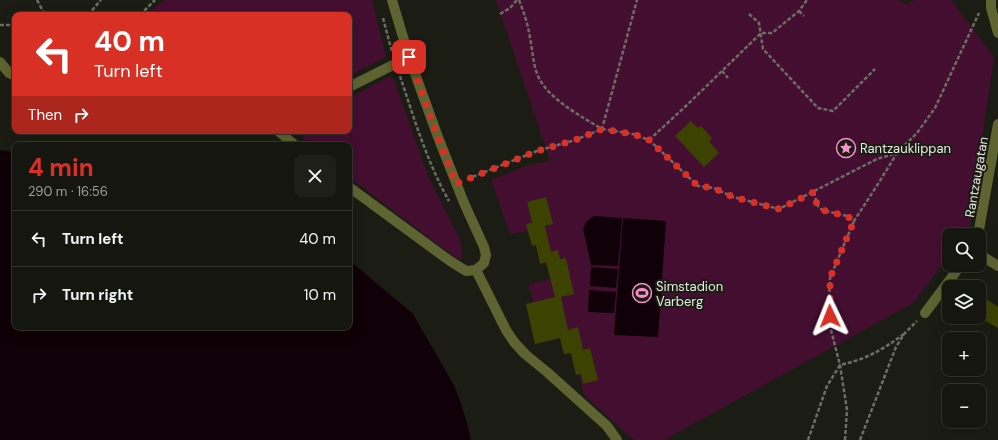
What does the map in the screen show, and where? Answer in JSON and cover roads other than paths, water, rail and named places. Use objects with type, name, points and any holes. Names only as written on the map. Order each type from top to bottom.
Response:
[{"type":"street","points":[[352,189],[450,261],[466,271],[476,270],[484,263],[486,255],[484,247],[456,184],[438,137],[409,57],[392,0]]},
{"type":"street","points":[[991,0],[991,8],[998,33]]},
{"type":"street","points":[[352,86],[409,57]]},
{"type":"street","points":[[0,62],[12,74]]},
{"type":"street","name":"Rantzaugatan","points":[[980,228],[998,124]]},
{"type":"street","points":[[282,134],[291,142]]},
{"type":"street","points":[[986,258],[998,266]]},
{"type":"street","points":[[476,270],[506,330],[514,342],[525,354],[607,426],[617,440]]},
{"type":"street","points":[[925,313],[956,272]]},
{"type":"place","name":"Rantzauklippan","points":[[846,148]]},
{"type":"place","name":"Simstadion Varberg","points":[[642,293]]}]
